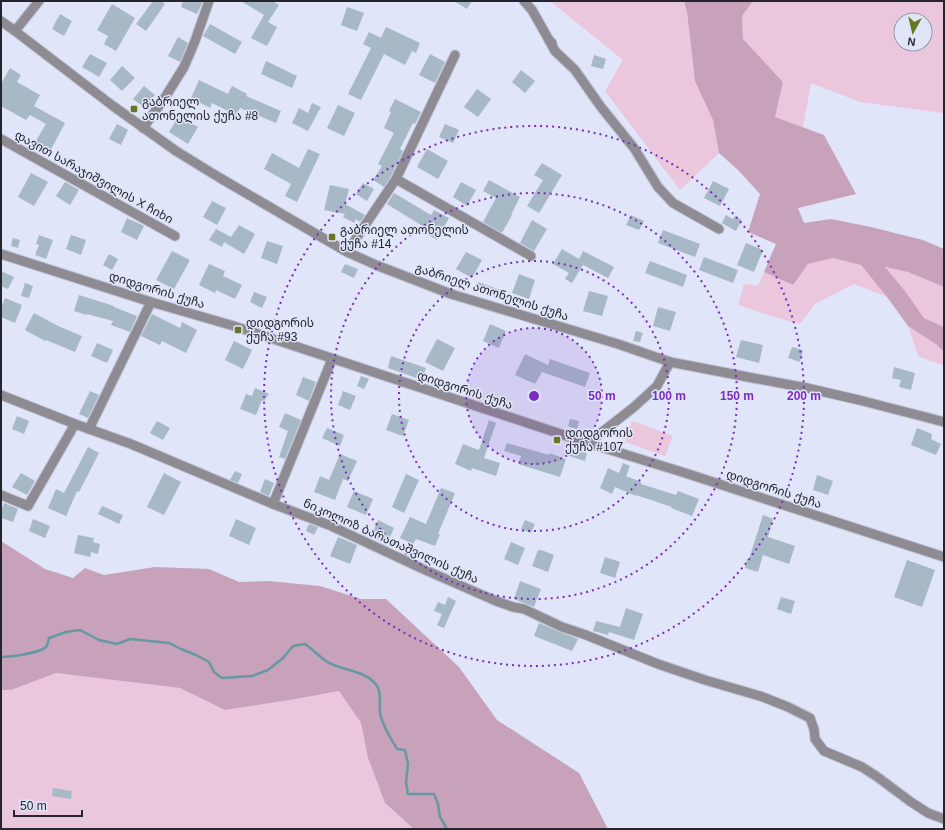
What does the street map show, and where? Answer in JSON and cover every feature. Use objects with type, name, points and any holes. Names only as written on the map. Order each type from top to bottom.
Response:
[{"type":"street","points":[[15,31],[39,1]]},
{"type":"street","points":[[143,128],[164,99],[184,66],[195,41],[209,1]]},
{"type":"street","points":[[524,1],[532,10],[555,51],[575,70],[601,107],[634,148],[658,186],[673,203],[719,229]]},
{"type":"street","name":"გაბრიელ ათონელის ქუჩა","points":[[1,21],[113,106],[176,151],[348,252],[376,265],[451,294],[618,344],[670,362],[807,388],[944,422]]},
{"type":"street","points":[[549,40],[566,58],[584,69]]},
{"type":"street","points":[[348,252],[396,179],[455,56]]},
{"type":"street","name":"დავით სარაჯიშვილის X ჩიხი","points":[[1,139],[175,236]]},
{"type":"street","points":[[396,179],[531,256]]},
{"type":"street","name":"დიდგორის ქუჩა","points":[[1,254],[151,302],[234,326],[588,443],[682,472],[944,558]]},
{"type":"street","points":[[89,428],[151,302]]},
{"type":"street","points":[[273,504],[332,359]]},
{"type":"street","points":[[588,443],[634,407],[657,386],[670,362]]},
{"type":"street","name":"ნიკოლოზ ბარათაშვილის ქუჩა","points":[[1,396],[131,444],[273,504],[329,525],[496,601],[524,609],[562,627],[658,664],[704,680],[763,697],[788,707],[810,718],[814,728],[815,739],[824,750],[862,766],[928,813],[944,819]]},
{"type":"street","points":[[1,496],[28,506],[75,424]]},
{"type":"shaded area","points":[[550,1],[684,1],[687,12],[695,81],[713,120],[719,153],[680,190],[605,91],[623,60]]},
{"type":"shaded area","points":[[684,1],[753,1],[742,16],[743,39],[783,82],[775,117],[824,135],[856,194],[798,208],[804,223],[831,219],[923,240],[944,249],[944,287],[908,272],[885,267],[905,291],[924,318],[944,327],[944,352],[937,345],[908,326],[861,265],[833,258],[808,264],[793,285],[764,272],[776,244],[748,232],[760,194],[738,170],[719,153],[713,120],[695,81],[687,12]]},
{"type":"shaded area","points":[[753,1],[944,1],[944,113],[860,102],[811,83],[803,127],[775,117],[783,82],[743,39],[742,16]]},
{"type":"shaded area","points":[[833,258],[861,265],[887,297],[854,284],[815,304],[800,324],[738,305],[744,284],[758,286],[764,272],[793,285],[808,264]]},
{"type":"shaded area","points":[[884,267],[908,272],[944,287],[944,327],[924,318],[905,291]]},
{"type":"shaded area","points":[[908,326],[937,345],[944,352],[944,365],[918,356]]},
{"type":"shaded area","points":[[632,421],[673,436],[665,456],[625,442]]},
{"type":"shaded area","points":[[1,541],[45,569],[73,578],[85,568],[104,575],[155,567],[209,569],[239,582],[268,581],[320,586],[361,599],[386,599],[459,667],[497,720],[579,773],[608,829],[414,829],[385,803],[368,758],[361,723],[339,691],[225,710],[180,688],[56,673],[11,690],[1,690]]},
{"type":"shaded area","points":[[56,673],[180,688],[225,710],[339,691],[361,723],[368,758],[385,803],[414,829],[1,829],[1,690],[11,690]]},
{"type":"building","points":[[153,1],[161,1],[165,4],[146,31],[136,24]]},
{"type":"building","points":[[183,1],[203,1],[197,14],[181,7]]},
{"type":"building","points":[[241,1],[272,1],[279,5],[268,22],[277,27],[267,46],[251,38],[264,15]]},
{"type":"building","points":[[454,1],[472,1],[467,9]]},
{"type":"building","points":[[112,4],[135,18],[116,51],[104,44],[108,36],[97,30]]},
{"type":"building","points":[[347,7],[364,13],[357,31],[341,25]]},
{"type":"building","points":[[60,14],[72,21],[64,36],[52,29]]},
{"type":"building","points":[[210,24],[242,42],[235,54],[203,36]]},
{"type":"building","points":[[386,27],[420,43],[416,53],[412,51],[405,65],[384,54],[361,100],[348,94],[371,48],[363,44],[369,32],[381,38]]},
{"type":"building","points":[[178,37],[188,43],[180,62],[168,56]]},
{"type":"building","points":[[90,54],[107,63],[99,77],[82,67]]},
{"type":"building","points":[[430,54],[445,62],[435,83],[419,75]]},
{"type":"building","points":[[594,55],[606,59],[603,69],[591,66]]},
{"type":"building","points":[[266,61],[297,76],[292,88],[261,74]]},
{"type":"building","points":[[122,66],[135,78],[122,91],[110,80]]},
{"type":"building","points":[[10,68],[21,75],[17,82],[40,95],[34,106],[65,123],[48,155],[33,146],[46,124],[30,115],[26,120],[1,106],[1,84]]},
{"type":"building","points":[[521,70],[535,81],[525,93],[512,82]]},
{"type":"building","points":[[199,80],[228,94],[232,86],[247,94],[246,96],[281,111],[276,123],[240,108],[236,115],[212,103],[210,108],[191,98]]},
{"type":"building","points":[[144,86],[155,95],[145,108],[133,99]]},
{"type":"building","points":[[477,89],[491,99],[478,117],[464,107]]},
{"type":"building","points":[[395,99],[421,112],[415,124],[413,123],[400,149],[403,151],[384,187],[373,180],[382,166],[378,164],[394,133],[384,128],[391,112],[389,111]]},
{"type":"building","points":[[312,103],[321,107],[308,131],[292,123],[299,108],[308,113]]},
{"type":"building","points":[[338,105],[355,113],[344,136],[327,128]]},
{"type":"building","points":[[179,116],[198,127],[188,144],[169,132]]},
{"type":"building","points":[[117,124],[128,130],[121,145],[109,139]]},
{"type":"building","points":[[445,124],[459,130],[453,143],[439,137]]},
{"type":"building","points":[[308,149],[320,154],[297,202],[285,196],[291,184],[264,169],[272,153],[299,168]]},
{"type":"building","points":[[427,149],[448,161],[438,179],[417,167]]},
{"type":"building","points":[[542,163],[562,175],[539,213],[527,206],[543,180],[534,175]]},
{"type":"building","points":[[31,173],[48,182],[34,206],[18,197]]},
{"type":"building","points":[[489,180],[520,197],[502,233],[483,222],[496,198],[483,191]]},
{"type":"building","points":[[713,181],[729,189],[720,206],[704,198]]},
{"type":"building","points":[[65,182],[79,190],[70,205],[56,196]]},
{"type":"building","points":[[461,182],[476,190],[467,206],[453,197]]},
{"type":"building","points":[[363,183],[374,189],[367,201],[356,194]]},
{"type":"building","points":[[330,185],[349,189],[345,204],[365,215],[360,222],[356,219],[354,223],[343,217],[345,214],[324,210]]},
{"type":"building","points":[[394,193],[431,215],[434,210],[449,218],[437,240],[422,231],[424,227],[387,204]]},
{"type":"building","points":[[212,201],[226,208],[217,225],[203,217]]},
{"type":"building","points":[[631,215],[644,221],[639,230],[626,225]]},
{"type":"building","points":[[726,215],[733,219],[735,216],[742,220],[736,231],[722,223]]},
{"type":"building","points":[[127,218],[144,226],[137,240],[121,232]]},
{"type":"building","points":[[532,220],[547,229],[534,251],[520,243]]},
{"type":"building","points":[[239,225],[255,234],[244,254],[224,242],[222,247],[209,240],[216,229],[231,237]]},
{"type":"building","points":[[663,230],[700,244],[695,257],[658,243]]},
{"type":"building","points":[[39,235],[53,240],[46,259],[35,255],[39,245],[36,244]]},
{"type":"building","points":[[71,235],[86,240],[81,255],[66,249]]},
{"type":"building","points":[[13,238],[20,240],[18,248],[11,246]]},
{"type":"building","points":[[267,241],[283,246],[277,264],[261,258]]},
{"type":"building","points":[[746,243],[763,250],[754,272],[737,265]]},
{"type":"building","points":[[562,249],[579,259],[583,251],[614,267],[608,278],[583,265],[572,283],[565,279],[569,273],[553,264]]},
{"type":"building","points":[[172,251],[190,260],[174,289],[156,280]]},
{"type":"building","points":[[466,252],[482,260],[472,278],[456,269]]},
{"type":"building","points":[[109,254],[118,259],[112,270],[103,265]]},
{"type":"building","points":[[704,257],[738,270],[733,283],[699,270]]},
{"type":"building","points":[[650,261],[687,275],[683,287],[645,273]]},
{"type":"building","points":[[209,264],[225,271],[223,276],[242,285],[235,299],[216,290],[215,293],[199,285]]},
{"type":"building","points":[[345,264],[358,269],[354,278],[341,272]]},
{"type":"building","points":[[1,271],[14,277],[8,289],[1,286]]},
{"type":"building","points":[[519,274],[535,280],[529,299],[512,293]]},
{"type":"building","points":[[478,282],[506,292],[503,299],[476,290]]},
{"type":"building","points":[[25,283],[33,286],[29,298],[21,296]]},
{"type":"building","points":[[589,291],[608,296],[602,316],[583,311]]},
{"type":"building","points":[[254,292],[267,297],[262,308],[250,302]]},
{"type":"building","points":[[79,295],[114,306],[137,316],[130,332],[111,325],[113,321],[74,311]]},
{"type":"building","points":[[5,298],[22,305],[15,323],[1,317],[1,308]]},
{"type":"building","points":[[658,307],[676,312],[670,331],[653,326]]},
{"type":"building","points":[[34,313],[58,326],[82,336],[75,352],[46,340],[45,341],[25,330]]},
{"type":"building","points":[[152,314],[180,328],[182,322],[197,330],[186,353],[162,341],[160,345],[141,336]]},
{"type":"building","points":[[490,324],[506,331],[499,348],[483,341]]},
{"type":"building","points":[[636,331],[643,333],[640,342],[633,341]]},
{"type":"building","points":[[437,339],[455,348],[443,371],[425,362]]},
{"type":"building","points":[[741,340],[763,345],[759,363],[736,357]]},
{"type":"building","points":[[234,341],[252,350],[243,369],[225,360]]},
{"type":"building","points":[[97,343],[113,350],[107,363],[91,356]]},
{"type":"building","points":[[792,347],[803,350],[800,362],[788,358]]},
{"type":"building","points":[[525,354],[548,365],[550,359],[590,373],[585,387],[542,372],[535,384],[515,375]]},
{"type":"building","points":[[391,356],[426,368],[422,380],[388,368]]},
{"type":"building","points":[[894,367],[915,373],[911,390],[899,387],[901,380],[892,378]]},
{"type":"building","points":[[361,376],[369,379],[364,389],[357,386]]},
{"type":"building","points":[[303,377],[316,382],[309,401],[296,395]]},
{"type":"building","points":[[255,388],[269,394],[264,401],[262,400],[256,415],[240,409],[246,394],[252,396]]},
{"type":"building","points":[[90,391],[99,395],[88,418],[79,414]]},
{"type":"building","points":[[343,391],[356,396],[350,410],[338,405]]},
{"type":"building","points":[[285,413],[301,420],[285,459],[279,457],[288,431],[279,427]]},
{"type":"building","points":[[392,414],[409,420],[403,436],[386,430]]},
{"type":"building","points":[[17,416],[29,421],[24,434],[12,429]]},
{"type":"building","points":[[570,419],[579,421],[577,429],[568,426]]},
{"type":"building","points":[[489,420],[496,423],[484,458],[500,463],[496,476],[472,468],[471,471],[455,464],[463,444],[479,450]]},
{"type":"building","points":[[157,421],[170,428],[163,440],[150,433]]},
{"type":"building","points":[[327,428],[344,435],[340,446],[322,438]]},
{"type":"building","points":[[917,428],[932,434],[931,439],[941,444],[936,455],[911,445]]},
{"type":"building","points":[[507,443],[549,455],[549,453],[566,459],[560,477],[518,464],[521,456],[504,451]]},
{"type":"building","points":[[88,447],[99,453],[79,492],[77,491],[66,516],[48,508],[56,489],[64,493]]},
{"type":"building","points":[[568,447],[587,453],[585,461],[566,455]]},
{"type":"building","points":[[340,454],[357,461],[348,481],[343,479],[335,500],[314,492],[320,476],[329,480]]},
{"type":"building","points":[[623,463],[630,466],[626,476],[641,482],[641,484],[676,495],[678,491],[699,499],[692,516],[671,508],[672,507],[636,496],[615,487],[612,494],[600,488],[608,468],[619,473]]},
{"type":"building","points":[[235,471],[242,474],[238,483],[230,480]]},
{"type":"building","points":[[21,473],[35,481],[27,495],[12,487]]},
{"type":"building","points":[[164,473],[181,482],[164,515],[147,507]]},
{"type":"building","points":[[406,474],[419,480],[404,513],[392,507]]},
{"type":"building","points":[[817,475],[833,481],[828,495],[813,490]]},
{"type":"building","points":[[265,479],[274,483],[269,496],[260,492]]},
{"type":"building","points":[[441,488],[455,493],[438,534],[440,534],[435,546],[416,539],[413,544],[400,538],[410,517],[426,524]]},
{"type":"building","points":[[354,491],[373,499],[366,515],[347,507]]},
{"type":"building","points":[[4,503],[18,509],[13,522],[1,518],[1,511]]},
{"type":"building","points":[[102,506],[123,515],[119,524],[98,514]]},
{"type":"building","points":[[763,515],[773,519],[768,537],[795,546],[789,564],[763,555],[758,572],[745,568]]},
{"type":"building","points":[[33,519],[50,526],[45,538],[29,531]]},
{"type":"building","points":[[236,519],[256,528],[249,545],[229,536]]},
{"type":"building","points":[[378,520],[394,528],[387,544],[371,536]]},
{"type":"building","points":[[525,520],[535,524],[531,533],[521,529]]},
{"type":"building","points":[[309,524],[318,527],[314,535],[306,531]]},
{"type":"building","points":[[78,535],[94,538],[93,542],[100,544],[98,554],[91,552],[90,557],[74,553]]},
{"type":"building","points":[[338,537],[357,545],[350,564],[330,556]]},
{"type":"building","points":[[511,542],[525,548],[518,565],[504,559]]},
{"type":"building","points":[[538,550],[554,555],[548,572],[532,566]]},
{"type":"building","points":[[605,557],[620,562],[615,578],[600,573]]},
{"type":"building","points":[[907,560],[935,570],[922,607],[894,597]]},
{"type":"building","points":[[520,581],[541,589],[534,607],[514,599]]},
{"type":"building","points":[[448,597],[456,601],[444,628],[437,625],[442,614],[434,611],[438,602],[445,605]]},
{"type":"building","points":[[781,597],[795,601],[791,614],[777,609]]},
{"type":"building","points":[[626,608],[643,614],[634,640],[609,632],[608,635],[593,631],[596,621],[620,627]]},
{"type":"building","points":[[539,623],[578,639],[572,651],[534,636]]},
{"type":"building","points":[[53,788],[72,791],[71,799],[52,796]]},
{"type":"waterway","points":[[1,657],[38,651],[46,647],[49,638],[66,632],[80,630],[99,640],[117,644],[130,639],[169,643],[209,662],[214,672],[222,678],[252,676],[268,670],[283,658],[293,646],[305,644],[332,665],[367,676],[377,686],[380,696],[381,718],[397,749],[405,750],[408,764],[406,782],[408,794],[434,794],[438,804],[440,817],[447,829]]},
{"type":"place","name":"გაბრიელ ათონელის ქუჩა #8","points":[[134,109]]},
{"type":"place","name":"გაბრიელ ათონელის ქუჩა #14","points":[[332,237]]},
{"type":"place","name":"დიდგორის ქუჩა #93","points":[[238,330]]},
{"type":"place","name":"დიდგორის ქუჩა #107","points":[[557,440]]}]
